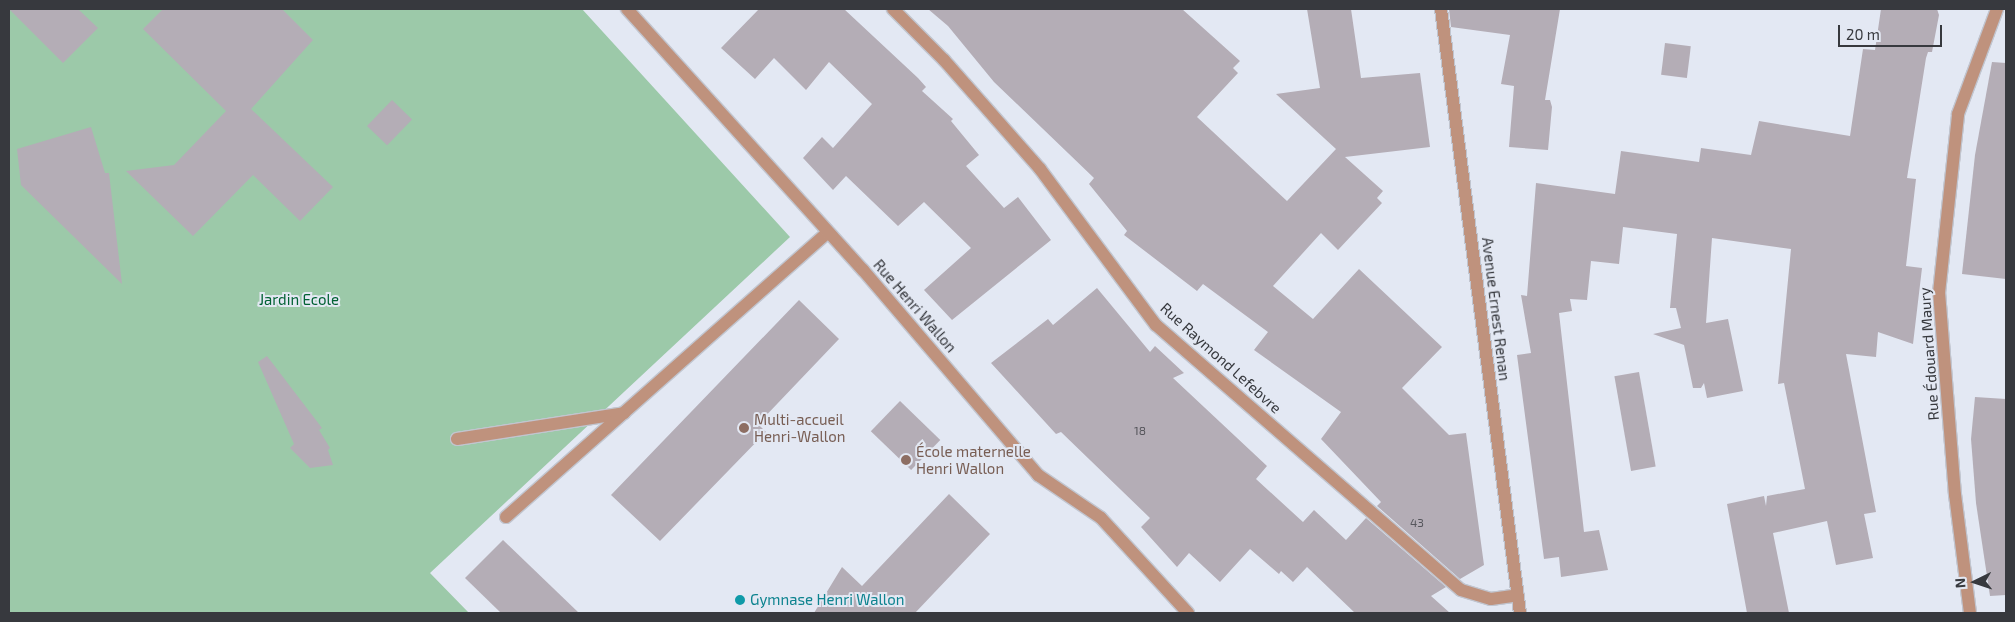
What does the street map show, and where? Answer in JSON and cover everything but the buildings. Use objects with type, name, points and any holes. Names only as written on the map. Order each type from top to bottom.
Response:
[{"type":"street","name":"Rue Henri Wallon","points":[[627,9],[828,233],[1038,475],[1101,518],[1188,613]]},
{"type":"street","name":"Rue Raymond Lefebvre","points":[[893,9],[944,60],[1040,169],[1156,325],[1461,590],[1491,599],[1518,595]]},
{"type":"street","name":"Avenue Ernest Renan","points":[[1441,9],[1520,613]]},
{"type":"street","name":"Rue Édouard Maury","points":[[1970,613],[1955,495],[1939,294],[1958,114],[1997,9]]},
{"type":"street","points":[[506,517],[828,233]]},
{"type":"street","points":[[457,439],[624,413]]},
{"type":"green space","name":"Jardin Ecole","points":[[9,9],[582,9],[790,237],[430,573],[469,613],[9,613]]},
{"type":"place","name":"Multi-accueil Henri-Wallon","points":[[744,428]]},
{"type":"place","name":"École maternelle Henri Wallon","points":[[906,460]]},
{"type":"place","name":"Gymnase Henri Wallon","points":[[740,600]]}]
